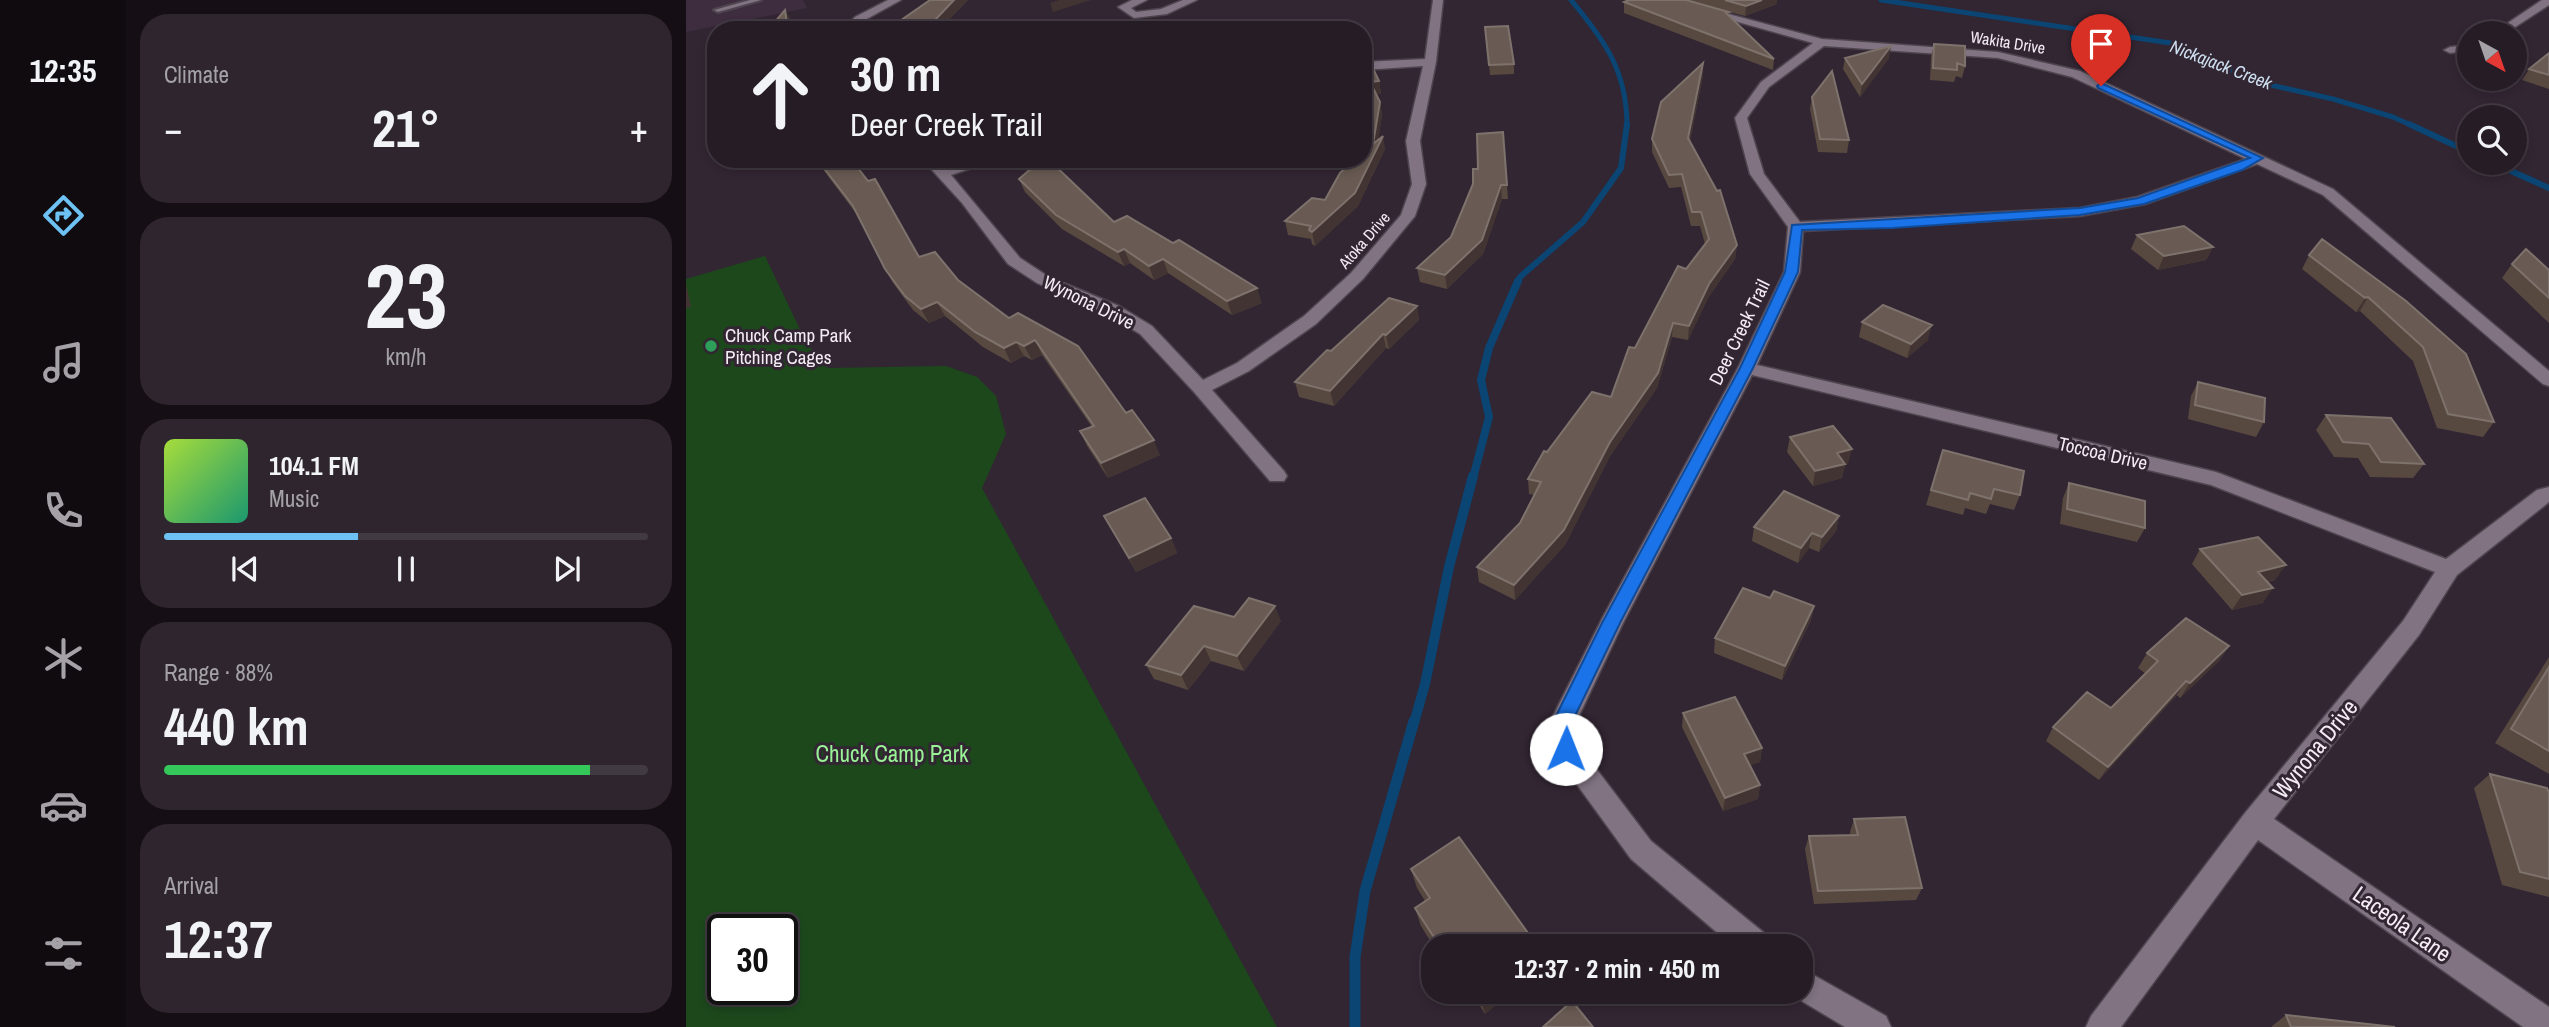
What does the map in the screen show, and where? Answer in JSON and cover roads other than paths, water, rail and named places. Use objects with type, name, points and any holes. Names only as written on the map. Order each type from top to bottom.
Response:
[{"type":"street","points":[[857,21],[896,0]]},
{"type":"street","points":[[1142,0],[1124,7],[1134,15],[1163,12],[1192,0]]},
{"type":"street","name":"Atoka Drive","points":[[1201,388],[1242,368],[1310,320],[1357,276],[1408,216],[1419,184],[1413,142],[1430,62],[1438,0]]},
{"type":"street","name":"Wakita Drive","points":[[1664,0],[1822,41],[1998,55],[2077,74],[2328,192],[2549,380]]},
{"type":"street","points":[[2517,21],[2549,0]]},
{"type":"street","points":[[1822,41],[1775,74],[1748,103],[1741,118],[1757,174],[1796,227],[1893,224],[2080,212],[2140,201],[2258,158]]},
{"type":"street","points":[[2450,50],[2457,49]]},
{"type":"street","points":[[1372,65],[1430,62]]},
{"type":"street","name":"Wynona Drive","points":[[938,168],[1014,261],[1043,281],[1113,310],[1146,330],[1201,388],[1277,476]]},
{"type":"street","points":[[943,173],[960,168]]},
{"type":"street","name":"Deer Creek Trail","points":[[1741,934],[1641,850],[1566,749],[1564,720],[1611,623],[1746,368],[1791,272],[1796,227]]},
{"type":"street","name":"Toccoa Drive","points":[[1746,368],[2216,479],[2449,569]]},
{"type":"street","name":"Wynona Drive","points":[[2102,1027],[2255,822],[2411,628],[2449,569],[2544,495],[2549,494]]},
{"type":"street","name":"Laceola Lane","points":[[2255,822],[2549,1026]]},
{"type":"street","points":[[1813,990],[1875,1027]]},
{"type":"lane","points":[[718,10],[758,0]]},
{"type":"waterway","points":[[1571,0],[1604,43],[1612,58],[1623,89],[1627,125]]},
{"type":"waterway","name":"Nickajack Creek","points":[[1881,0],[2177,44],[2253,81],[2333,99],[2393,117],[2413,126]]},
{"type":"waterway","name":"Nickajack Creek","points":[[2409,124],[2457,146]]},
{"type":"waterway","points":[[1518,283],[1520,277],[1583,222],[1621,168],[1627,125]]},
{"type":"waterway","name":"Nickajack Creek","points":[[2520,175],[2549,188]]},
{"type":"waterway","points":[[1473,478],[1489,417],[1481,380],[1489,348],[1518,281]]},
{"type":"waterway","points":[[1414,723],[1425,684],[1449,567],[1473,476]]},
{"type":"waterway","points":[[1355,1027],[1355,957],[1365,891],[1414,721]]},
{"type":"place","name":"Chuck Camp Park Pitching Cages","points":[[711,346]]},
{"type":"park label","name":"Chuck Camp Park","points":[[892,754]]}]
